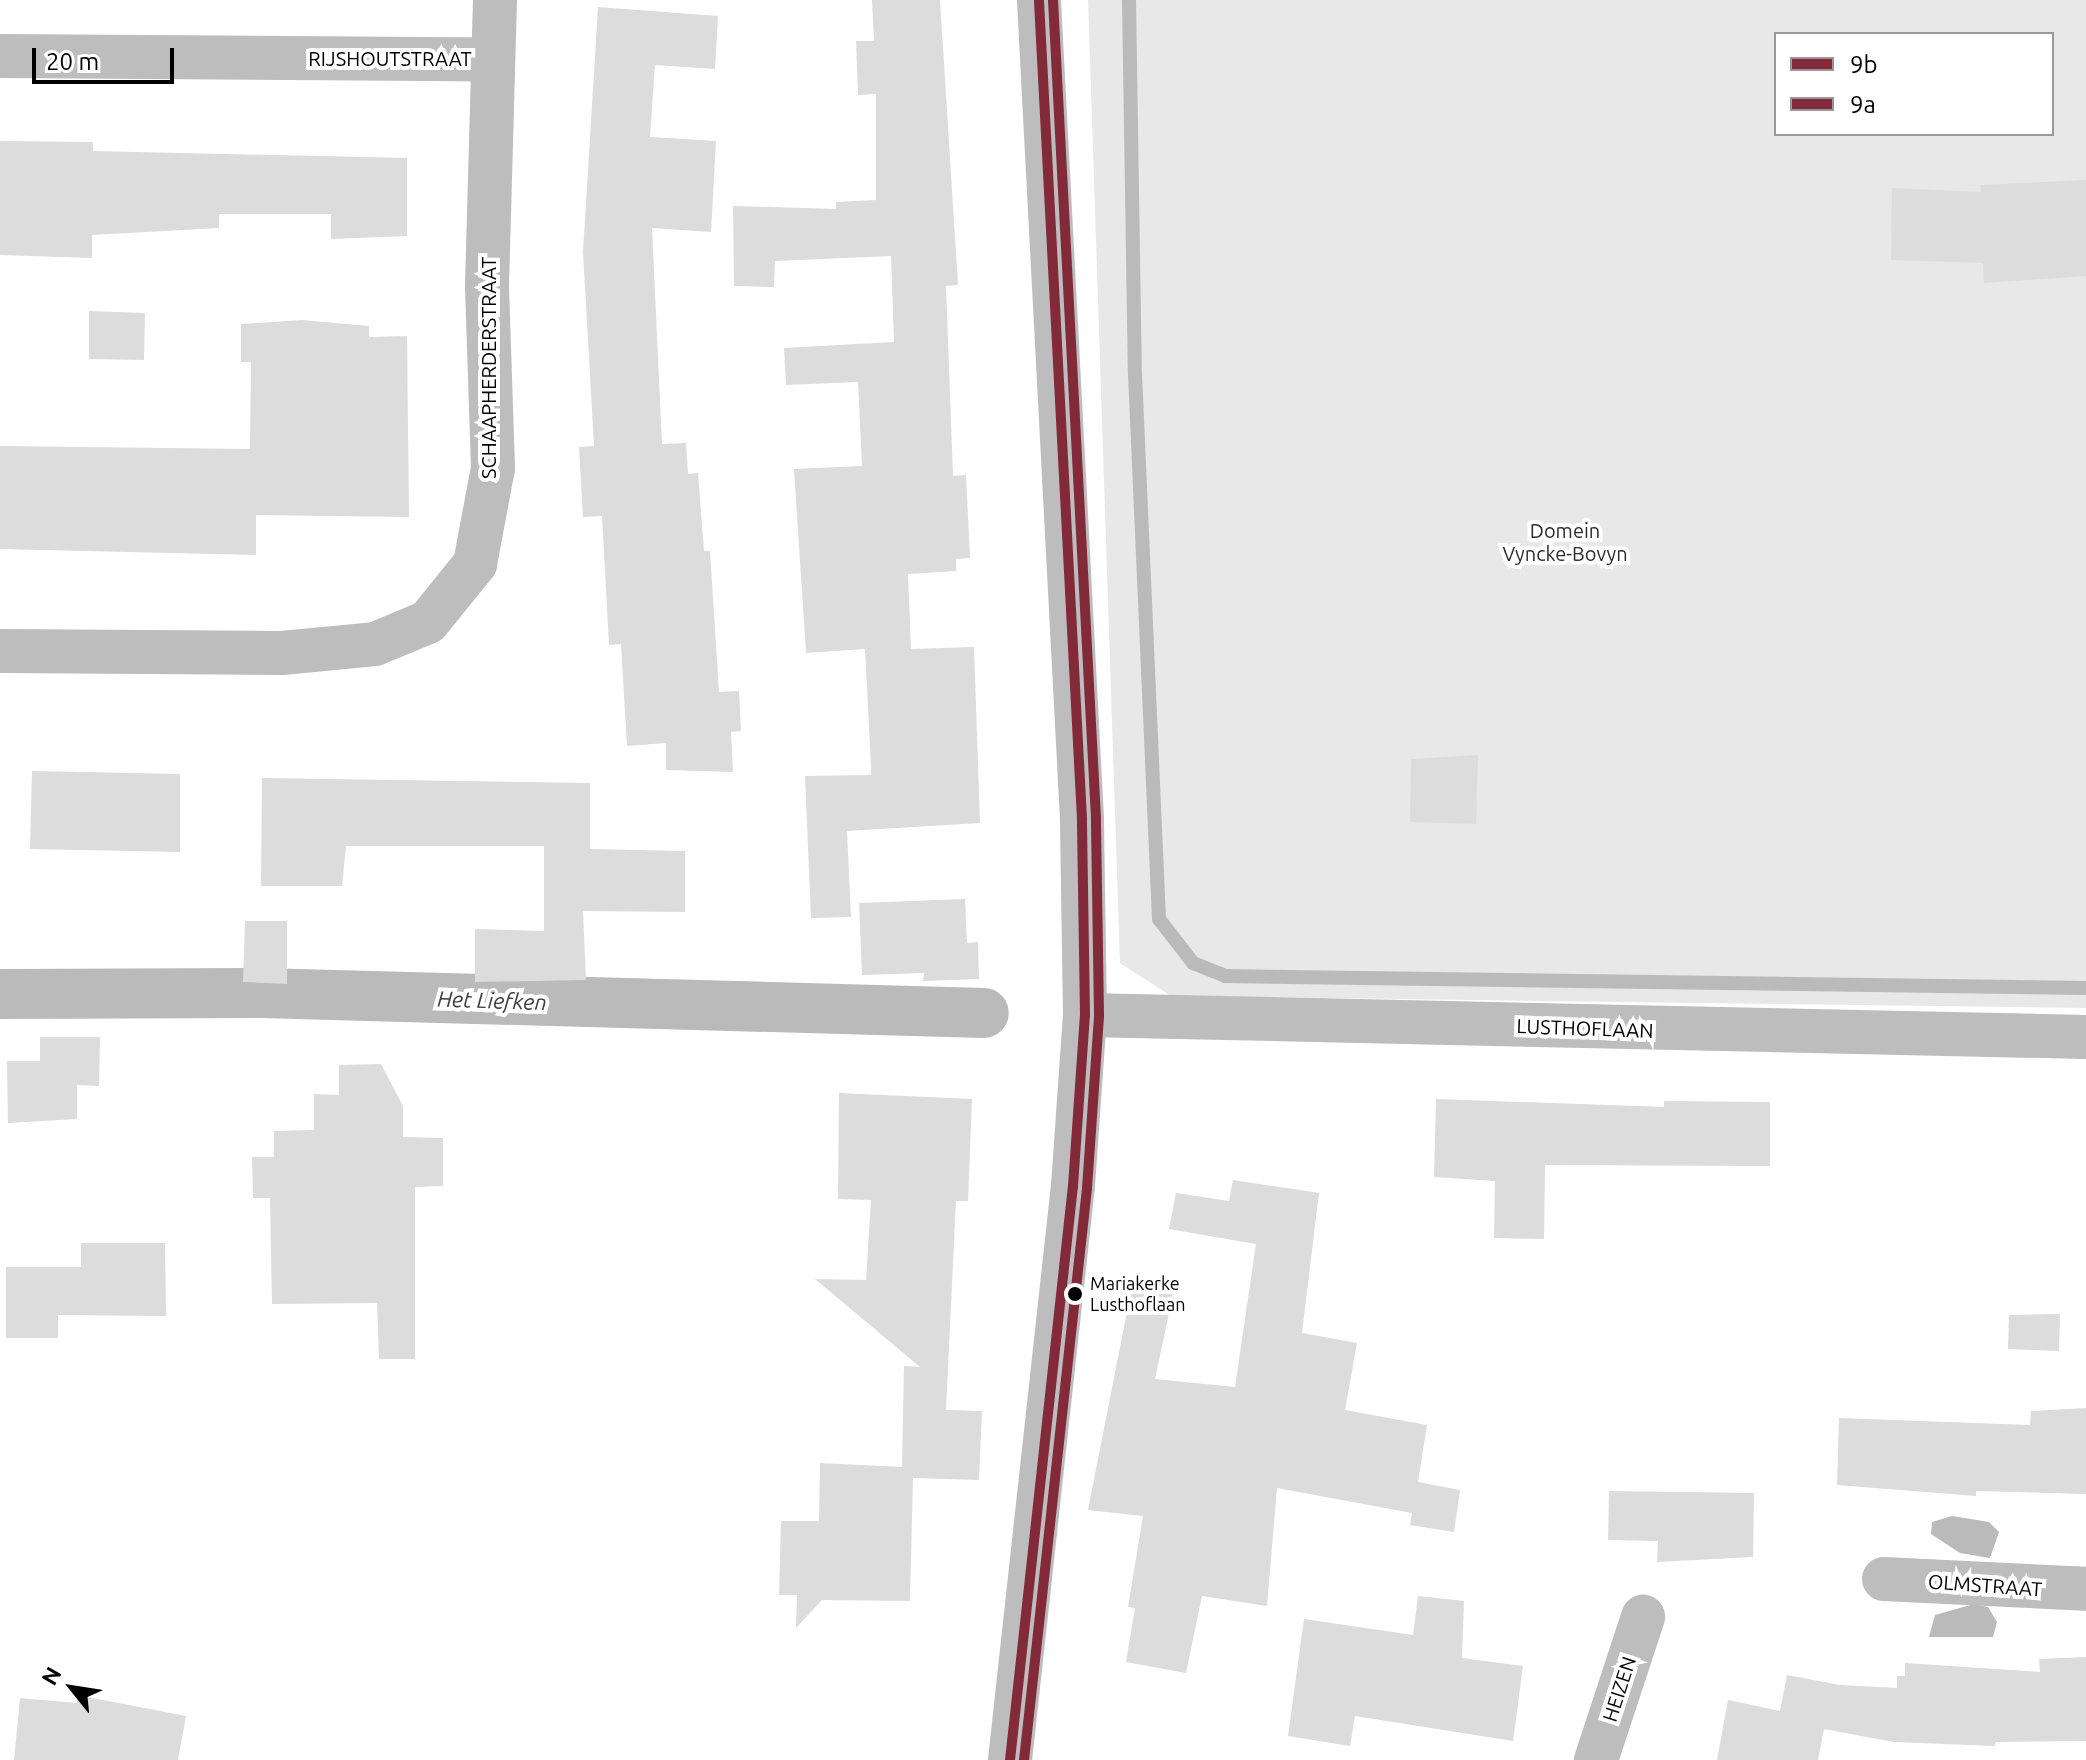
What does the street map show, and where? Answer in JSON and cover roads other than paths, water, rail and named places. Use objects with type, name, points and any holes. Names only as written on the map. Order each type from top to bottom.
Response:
[{"type":"street","name":"SCHAAPHERDERSTRAAT","points":[[0,651],[282,653],[375,644],[428,622],[475,564],[493,468],[487,286],[495,0]]},
{"type":"street","points":[[1010,1760],[1073,1186],[1085,1015],[1082,819],[1039,0]]},
{"type":"street","name":"RIJSHOUTSTRAAT","points":[[0,56],[491,59]]},
{"type":"street","name":"LUSTHOFLAAN","points":[[1085,1015],[2086,1037]]},
{"type":"street","name":"OLMSTRAAT","points":[[1884,1579],[2086,1589]]},
{"type":"street","name":"HEIZEN","points":[[1596,1760],[1643,1617]]},
{"type":"waterway","points":[[1129,0],[1135,374],[1159,919],[1193,963],[1225,976],[2086,988]]},
{"type":"waterway","name":"Het Liefken","points":[[0,994],[261,993],[984,1013]]},
{"type":"place","name":"Mariakerke Lusthoflaan","points":[[1075,1294]]},
{"type":"park label","name":"Domein Vyncke-Bovyn","points":[[1565,542]]}]
